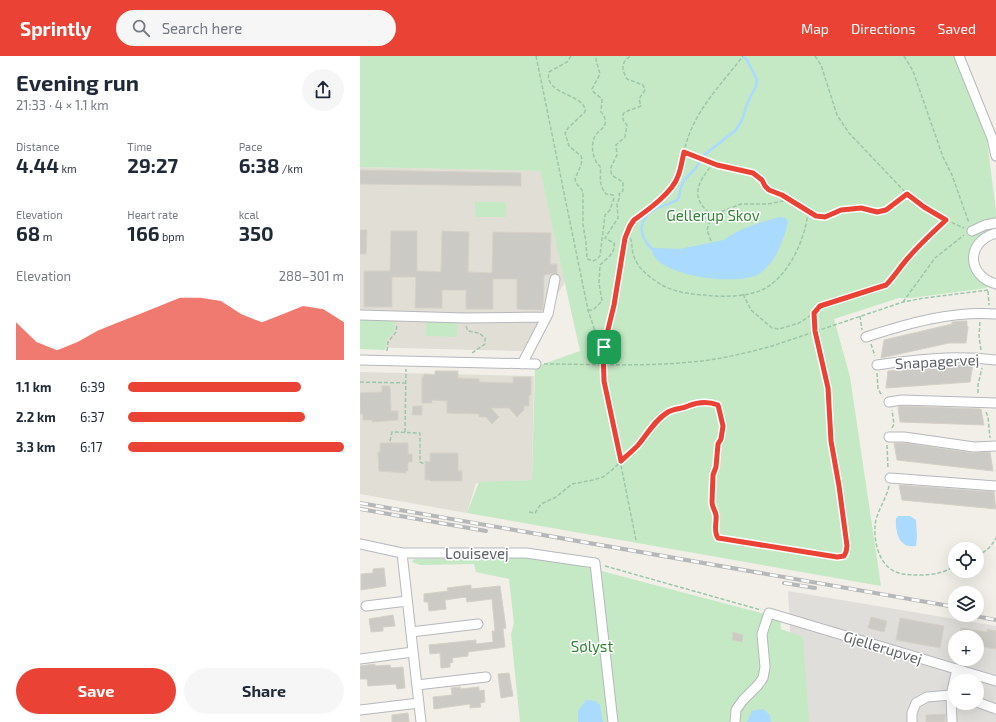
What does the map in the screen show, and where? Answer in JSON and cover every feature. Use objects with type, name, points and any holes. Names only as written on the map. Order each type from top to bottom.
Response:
[{"type":"street","points":[[959,56],[992,138],[996,156]]},
{"type":"street","points":[[972,231],[984,225],[996,223]]},
{"type":"street","points":[[996,233],[983,238],[979,242],[974,255],[975,267],[978,273],[985,279],[996,284]]},
{"type":"street","points":[[522,364],[546,317],[554,279]]},
{"type":"street","points":[[866,337],[902,325],[934,318],[996,314]]},
{"type":"street","points":[[360,315],[465,318],[546,317]]},
{"type":"street","name":"Snapagervej","points":[[877,365],[956,357],[996,360]]},
{"type":"street","points":[[360,360],[536,364]]},
{"type":"street","points":[[889,402],[902,400],[996,403]]},
{"type":"street","points":[[889,437],[904,437],[974,447],[994,447]]},
{"type":"street","points":[[890,478],[996,486]]},
{"type":"street","name":"Louisevej","points":[[360,544],[402,553],[526,553],[595,563]]},
{"type":"street","points":[[402,553],[421,722]]},
{"type":"street","points":[[595,563],[613,722]]},
{"type":"street","points":[[366,606],[407,601]]},
{"type":"street","points":[[735,722],[736,710],[763,678],[765,667],[762,634],[769,613]]},
{"type":"street","name":"Gjellerupvej","points":[[769,613],[996,681]]},
{"type":"street","points":[[411,632],[478,624]]},
{"type":"street","points":[[360,659],[413,652]]},
{"type":"street","points":[[956,674],[957,669]]},
{"type":"street","points":[[417,685],[486,677]]},
{"type":"street","points":[[912,722],[912,713],[916,703],[927,697],[948,696]]},
{"type":"street","points":[[360,710],[419,703]]},
{"type":"street","points":[[984,705],[996,709]]},
{"type":"street","points":[[952,710],[952,722]]},
{"type":"path","points":[[536,56],[588,310],[598,340],[604,347]]},
{"type":"path","points":[[571,56],[567,62],[549,72],[548,80],[558,90],[584,105],[585,109],[585,112],[568,128],[565,134],[569,146],[581,156],[582,160],[575,179],[583,194],[583,224],[587,259],[593,261],[600,256],[605,215],[610,210],[614,198],[613,195],[606,194],[600,185],[600,166],[594,159],[593,141],[595,136],[605,126],[604,116],[601,112],[603,105],[602,99],[593,92],[592,89],[600,74],[596,56]]},
{"type":"path","points":[[588,310],[593,310],[602,301],[599,283],[600,265],[615,248],[614,243],[605,238],[618,218],[617,204],[620,197],[618,194],[622,192],[624,185],[621,180],[613,176],[611,173],[611,167],[617,154],[616,145],[626,136],[627,125],[623,120],[623,114],[641,106],[639,99],[645,90],[643,85],[627,80],[624,75],[624,60],[631,56]]},
{"type":"path","points":[[815,56],[821,65],[837,115],[848,133],[907,194],[924,207],[946,220],[972,231]]},
{"type":"path","points":[[904,56],[913,71],[943,157],[952,175],[972,231]]},
{"type":"path","points":[[636,540],[604,381],[603,364],[604,347],[614,305],[625,238],[634,220],[670,190],[678,177],[689,135],[697,117],[710,97],[742,57]]},
{"type":"path","points":[[684,152],[714,163],[753,173],[762,180],[769,190],[782,195],[816,216],[825,217],[841,210],[861,208],[877,212],[886,210],[907,194]]},
{"type":"path","points":[[712,214],[701,204],[697,193],[700,182],[714,163]]},
{"type":"path","points":[[700,221],[712,214],[742,204],[768,204],[790,200]]},
{"type":"path","points":[[627,233],[631,237],[634,258],[640,268],[654,280],[680,292],[693,295],[723,296],[743,294],[757,292],[769,286],[787,268],[794,256],[806,226],[808,211]]},
{"type":"path","points":[[711,241],[707,230],[712,214]]},
{"type":"path","points":[[743,294],[751,310],[772,328],[779,329],[800,323],[814,313],[820,306],[886,285],[920,244],[946,220]]},
{"type":"path","points":[[903,302],[935,258],[961,237],[972,231]]},
{"type":"path","points":[[536,364],[650,365],[715,359],[754,351],[903,302],[924,298],[988,291],[988,309],[983,314],[979,325],[982,369],[978,385],[978,394],[988,417],[994,447]]},
{"type":"path","points":[[529,512],[535,513],[541,504],[556,496],[572,484],[603,477],[638,445],[658,420],[668,412],[678,408],[684,408],[692,404],[709,402],[718,405],[723,426],[721,439],[718,444],[716,467],[713,475],[712,506],[716,513],[715,533],[718,538],[837,557],[844,556],[847,546],[831,441],[828,388],[815,331],[814,313]]},
{"type":"path","points":[[387,352],[388,342],[396,332],[398,316]]},
{"type":"path","points":[[465,318],[466,328],[468,331],[479,332],[485,338],[485,344],[472,353],[477,355]]},
{"type":"path","points":[[405,432],[406,361]]},
{"type":"path","points":[[360,382],[406,383]]},
{"type":"path","points":[[390,441],[392,432],[420,433],[420,462],[424,464]]},
{"type":"path","points":[[984,553],[991,547],[996,538]]},
{"type":"path","points":[[595,563],[769,613]]},
{"type":"shaded area","points":[[360,167],[540,171],[565,282],[522,351],[360,347]]},
{"type":"shaded area","points":[[360,372],[534,376],[532,480],[476,483],[467,513],[360,494]]},
{"type":"shaded area","points":[[788,591],[948,618],[948,622],[972,622],[996,626],[996,722],[795,722]]},
{"type":"green space","name":"Gellerup Skov","points":[[360,56],[958,56],[985,125],[996,211],[996,228],[986,232],[978,238],[972,246],[969,254],[969,263],[972,271],[978,279],[987,286],[987,288],[911,298],[899,298],[834,319],[850,377],[881,586],[467,513],[479,482],[532,480],[535,367],[580,351],[540,171],[360,167]]},
{"type":"green space","points":[[475,202],[506,202],[506,217],[475,217]]},
{"type":"green space","points":[[360,318],[395,320],[394,332],[387,338],[385,350],[360,349]]},
{"type":"green space","points":[[426,321],[457,321],[457,337],[426,336]]},
{"type":"green space","name":"Sølyst","points":[[528,557],[580,564],[582,567],[780,618],[781,629],[803,637],[809,722],[520,722],[511,634],[514,623],[509,579],[476,572],[474,564],[420,565],[412,562],[414,559]]},
{"type":"water","points":[[779,217],[786,218],[788,222],[778,251],[765,269],[759,274],[749,278],[716,279],[681,272],[666,266],[656,258],[652,249],[679,249],[723,240],[740,230]]},
{"type":"water","points":[[899,516],[910,516],[916,520],[916,546],[906,545],[899,538],[896,529],[896,518]]},
{"type":"water","points":[[586,700],[595,701],[600,705],[603,722],[578,722],[578,711]]},
{"type":"water","points":[[763,709],[770,715],[771,722],[747,722],[752,711]]},
{"type":"building","points":[[360,170],[521,173],[521,186],[360,184]]},
{"type":"building","points":[[360,230],[367,230],[366,254],[360,254]]},
{"type":"building","points":[[391,231],[417,231],[417,271],[441,272],[442,231],[469,232],[468,272],[492,273],[493,232],[551,233],[550,264],[557,264],[557,273],[544,275],[543,310],[517,309],[517,279],[493,279],[493,309],[466,309],[466,290],[442,290],[442,308],[415,308],[416,277],[392,277],[392,307],[364,307],[364,271],[390,271]]},
{"type":"building","points":[[961,321],[967,321],[968,327],[966,343],[949,343],[881,358],[884,340]]},
{"type":"building","points":[[973,364],[970,382],[886,388],[888,371]]},
{"type":"building","points":[[435,371],[458,371],[458,378],[479,379],[479,382],[513,383],[513,377],[531,377],[531,395],[529,395],[529,406],[524,406],[524,410],[517,417],[509,408],[491,408],[499,417],[492,424],[486,417],[479,417],[479,414],[447,413],[447,401],[432,400],[432,403],[422,403],[422,377],[424,377],[424,374],[435,375]]},
{"type":"building","points":[[382,386],[390,386],[391,411],[398,411],[398,420],[372,422],[372,420],[363,420],[363,414],[360,414],[360,393],[382,392]]},
{"type":"building","points":[[413,406],[422,406],[422,415],[412,415]]},
{"type":"building","points":[[898,407],[981,409],[984,425],[900,422]]},
{"type":"building","points":[[380,443],[408,443],[408,454],[412,454],[412,462],[408,462],[408,471],[406,471],[406,473],[379,471],[378,452],[380,452]]},
{"type":"building","points":[[894,443],[904,443],[973,453],[990,452],[993,471],[897,460]]},
{"type":"building","points":[[430,453],[458,453],[458,471],[462,471],[462,481],[425,480],[425,461],[430,462]]},
{"type":"building","points":[[899,485],[994,492],[996,509],[902,500]]},
{"type":"building","points":[[384,568],[386,586],[361,590],[361,574],[373,573],[373,569]]},
{"type":"building","points":[[471,585],[471,589],[500,586],[506,628],[503,629],[505,647],[468,652],[468,656],[452,658],[453,662],[450,663],[450,667],[441,668],[440,653],[430,654],[429,645],[476,640],[476,644],[493,642],[492,631],[495,631],[492,599],[467,602],[466,597],[445,600],[446,609],[429,611],[428,602],[424,602],[424,594],[448,591],[447,588]]},
{"type":"building","points":[[393,615],[395,626],[383,627],[383,631],[371,632],[369,619]]},
{"type":"building","points":[[871,617],[887,621],[884,632],[868,628]]},
{"type":"building","points":[[900,618],[944,626],[940,648],[896,640]]},
{"type":"building","points":[[961,628],[974,630],[961,630]]},
{"type":"building","points":[[987,629],[996,631],[996,649],[984,647],[984,632],[987,632]]},
{"type":"building","points":[[733,632],[743,635],[742,642],[732,640]]},
{"type":"building","points":[[375,664],[375,666],[390,665],[391,668],[403,667],[405,688],[397,689],[396,684],[368,686],[367,679],[360,679],[360,666]]},
{"type":"building","points":[[509,673],[513,696],[501,698],[498,674]]},
{"type":"building","points":[[460,687],[461,689],[479,687],[479,691],[484,690],[485,702],[480,703],[481,707],[470,708],[470,704],[434,709],[433,697],[452,695],[451,688]]},
{"type":"building","points":[[408,713],[409,722],[392,722],[392,715]]},
{"type":"building","points":[[945,714],[945,722],[926,722],[926,715]]},
{"type":"waterway","points":[[652,249],[644,238],[642,232],[643,221],[657,208],[677,200],[684,180],[695,169],[704,155],[736,130],[742,120],[757,80],[747,60],[743,56]]},
{"type":"railway","points":[[360,503],[948,606]]},
{"type":"railway","points":[[360,509],[486,531]]},
{"type":"railway","points":[[784,583],[815,588]]},
{"type":"railway","points":[[984,618],[996,620]]},
{"type":"route","points":[[684,152],[717,165],[753,173],[762,180],[769,190],[782,195],[816,216],[825,217],[841,210],[861,208],[877,212],[886,210],[907,194],[924,207],[946,220],[906,259],[892,280],[886,285],[820,306],[814,313],[815,331],[828,388],[831,441],[847,546],[844,556],[837,557],[720,539],[716,536],[716,513],[712,506],[713,475],[716,467],[718,444],[721,439],[723,426],[718,405],[709,402],[692,404],[684,408],[678,408],[668,412],[658,420],[638,445],[621,461],[604,381],[604,347],[618,286],[625,238],[634,220],[670,190],[678,177],[684,152]]}]
